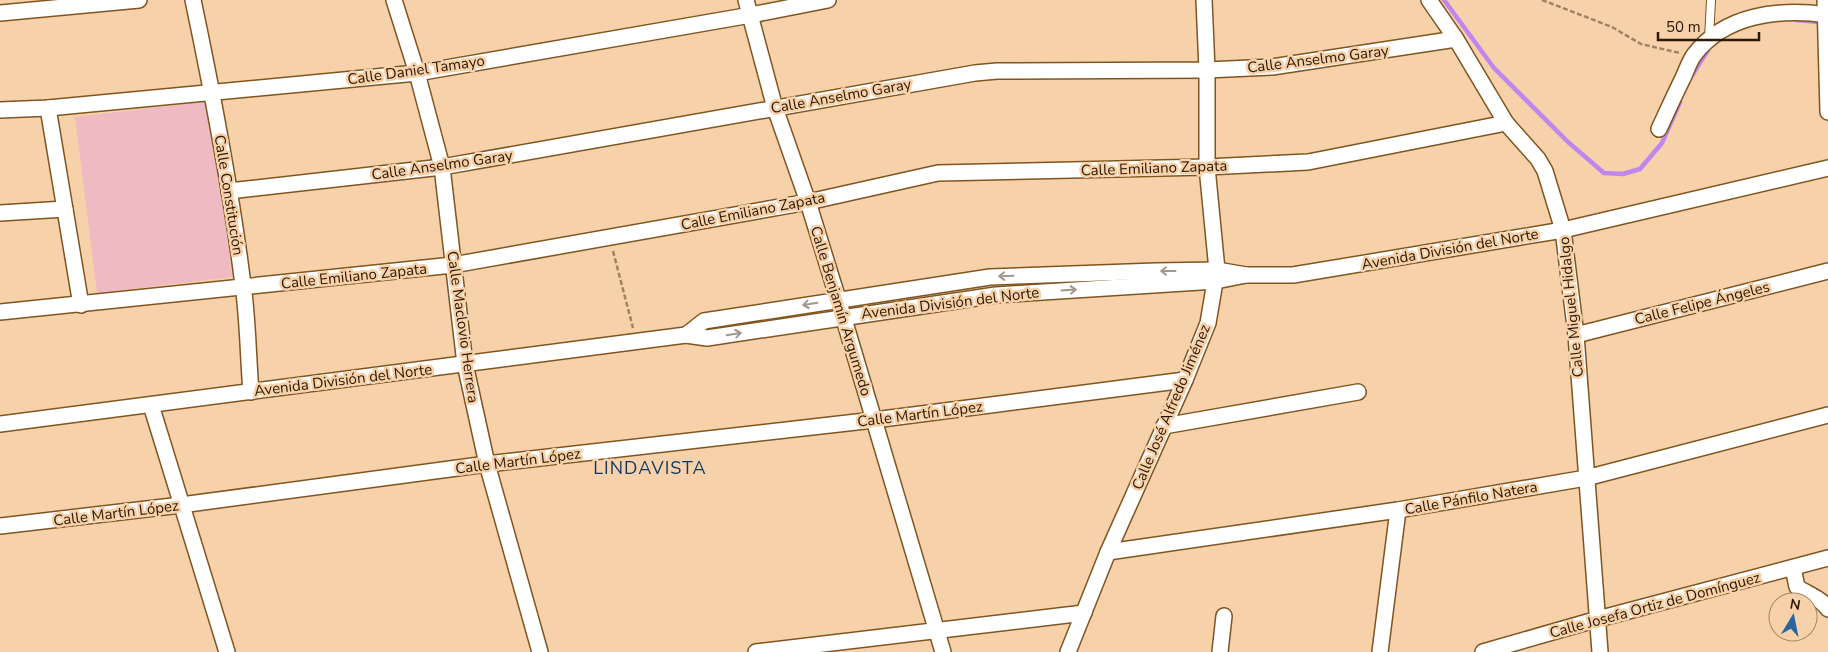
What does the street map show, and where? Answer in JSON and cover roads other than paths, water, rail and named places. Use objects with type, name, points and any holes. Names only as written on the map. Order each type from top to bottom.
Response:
[{"type":"street","points":[[0,13],[139,0]]},
{"type":"street","name":"Calle Constitución","points":[[193,0],[212,93],[243,287],[250,392]]},
{"type":"street","name":"Calle Maclovio Herrera","points":[[394,0],[418,72],[442,167],[465,364],[487,464],[540,652]]},
{"type":"street","name":"Calle Benjamín Argumedo","points":[[746,0],[775,108],[808,202],[838,299],[943,652]]},
{"type":"street","name":"Calle Daniel Tamayo","points":[[0,110],[48,108],[418,72],[828,0]]},
{"type":"street","name":"Calle José Alfredo Jiménez","points":[[1068,652],[1108,552],[1185,380],[1208,323],[1217,276],[1206,167],[1207,70],[1204,0]]},
{"type":"street","name":"Calle Miguel Hidalgo","points":[[1429,0],[1456,39],[1506,123],[1538,159],[1546,171],[1564,230],[1576,335],[1600,652]]},
{"type":"street","points":[[1659,129],[1693,56],[1709,39],[1732,25],[1753,16],[1776,13],[1826,10],[1828,112]]},
{"type":"street","name":"Calle Anselmo Garay","points":[[229,191],[442,167],[982,72],[1207,70],[1286,66],[1456,39]]},
{"type":"street","points":[[48,108],[81,305]]},
{"type":"street","name":"Calle Emiliano Zapata","points":[[0,312],[453,265],[808,202],[938,173],[1206,167],[1308,162],[1506,123]]},
{"type":"street","name":"Avenida División del Norte","points":[[0,424],[686,335],[707,338],[996,295],[1217,276],[1293,275],[1564,230],[1828,168]]},
{"type":"street","points":[[0,213],[65,209]]},
{"type":"street","name":"Avenida División del Norte","points":[[686,335],[704,321],[990,277],[1156,271],[1217,276]]},
{"type":"street","name":"Calle Felipe Ángeles","points":[[1576,335],[1828,271]]},
{"type":"street","name":"Calle Martín López","points":[[0,526],[181,505],[487,464],[874,420],[1185,380]]},
{"type":"street","points":[[1164,426],[1358,392]]},
{"type":"street","points":[[151,405],[227,652]]},
{"type":"street","name":"Calle Pánfilo Natera","points":[[1108,552],[1398,510],[1586,478],[1828,416]]},
{"type":"street","points":[[1380,652],[1398,510]]},
{"type":"street","name":"Calle Josefa Ortiz de Domínguez","points":[[1483,652],[1598,619],[1828,558]]},
{"type":"street","points":[[1793,568],[1797,588],[1823,601],[1828,609]]},
{"type":"street","points":[[756,652],[937,632],[1084,613]]},
{"type":"street","points":[[1220,652],[1224,616]]},
{"type":"lane","points":[[1709,39],[1710,0]]},
{"type":"waterway","points":[[1444,0],[1494,68],[1568,142],[1604,173],[1623,174],[1640,169],[1662,143],[1680,102]]},
{"type":"waterway","points":[[1796,20],[1818,22]]},
{"type":"waterway","points":[[1691,77],[1708,50]]},
{"type":"district","name":"LINDAVISTA","points":[[650,468]]}]
